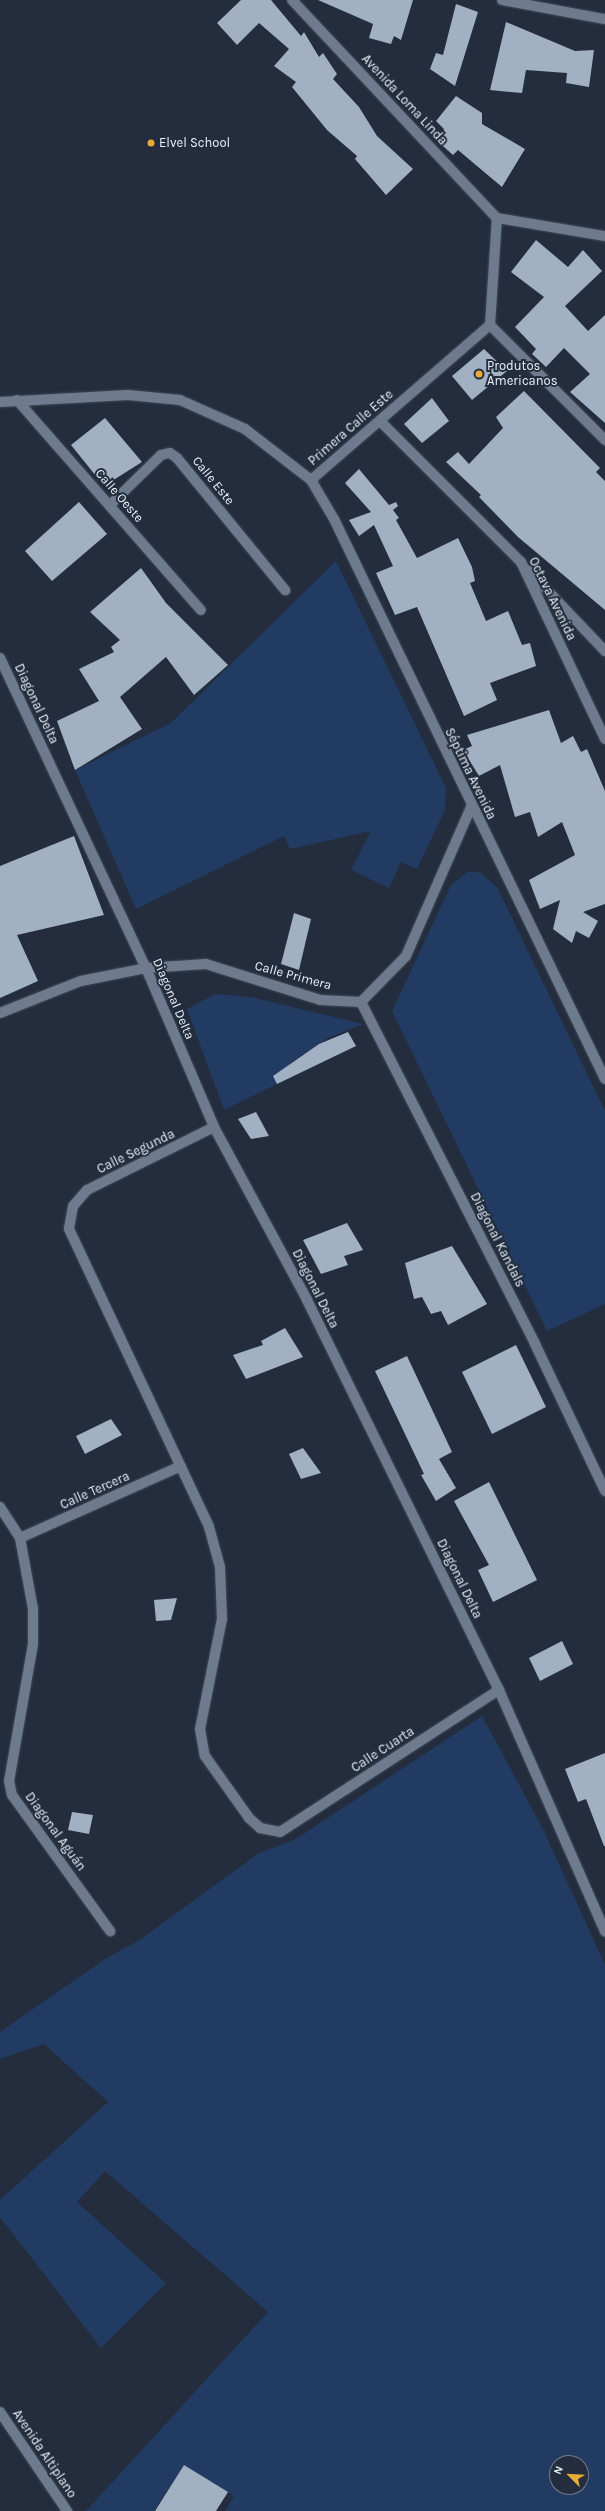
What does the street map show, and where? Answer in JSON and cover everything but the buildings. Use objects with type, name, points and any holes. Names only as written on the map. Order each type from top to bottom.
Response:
[{"type":"street","name":"Avenida Loma Linda","points":[[292,0],[497,218]]},
{"type":"street","points":[[502,0],[605,19]]},
{"type":"street","points":[[605,236],[497,218],[490,325],[605,440]]},
{"type":"street","name":"Primera Calle Este","points":[[0,402],[128,395],[180,400],[245,429],[312,480],[490,325]]},
{"type":"street","name":"Calle Oeste","points":[[17,400],[201,610]]},
{"type":"street","name":"Octava Avenida","points":[[380,421],[521,562],[605,739]]},
{"type":"street","name":"Calle Este","points":[[110,505],[161,455],[170,453],[177,458],[285,590]]},
{"type":"street","name":"Séptima Avenida","points":[[312,480],[334,519],[471,807],[605,1079]]},
{"type":"street","points":[[521,562],[605,651]]},
{"type":"street","name":"Diagonal Delta","points":[[0,658],[146,968],[214,1127],[307,1300],[499,1690],[605,1932]]},
{"type":"street","points":[[361,1002],[406,956],[471,807]]},
{"type":"street","name":"Calle Primera","points":[[0,1013],[81,981],[146,968],[206,964],[320,1000],[361,1002]]},
{"type":"street","name":"Diagonal Kandals","points":[[361,1002],[535,1344],[605,1491]]},
{"type":"street","name":"Calle Segunda","points":[[181,1466],[69,1228],[73,1206],[87,1190],[214,1127]]},
{"type":"street","name":"Calle Cuarta","points":[[181,1466],[209,1527],[224,1596],[217,1649],[203,1700],[200,1729],[205,1756],[249,1818],[260,1828],[280,1832],[499,1690]]},
{"type":"street","name":"Calle Tercera","points":[[20,1538],[181,1466]]},
{"type":"street","name":"Diagonal Aguán","points":[[0,1507],[20,1538],[33,1609],[33,1644],[9,1781],[12,1795],[110,1931]]},
{"type":"street","name":"Avenida Altiplano","points":[[0,2412],[66,2511]]},
{"type":"shaded area","points":[[336,561],[446,788],[445,810],[417,869],[401,862],[389,888],[351,870],[371,831],[290,849],[284,836],[136,909],[75,770],[171,723]]},
{"type":"shaded area","points":[[469,871],[481,873],[497,887],[605,1111],[605,1304],[547,1331],[392,1011],[451,885]]},
{"type":"shaded area","points":[[215,994],[251,997],[363,1024],[328,1038],[290,1063],[297,1074],[224,1110],[187,1009]]},
{"type":"shaded area","points":[[482,1716],[543,1829],[605,1965],[605,2511],[225,2511],[234,2496],[184,2465],[154,2511],[86,2511],[268,2312],[105,2171],[77,2202],[166,2283],[101,2348],[0,2217],[0,2200],[108,2102],[44,2044],[0,2059],[0,2032],[105,1959],[138,1941],[259,1853],[296,1839]]},
{"type":"place","name":"Elvel School","points":[[151,143]]},
{"type":"place","name":"Produtos Americanos","points":[[479,374]]}]
